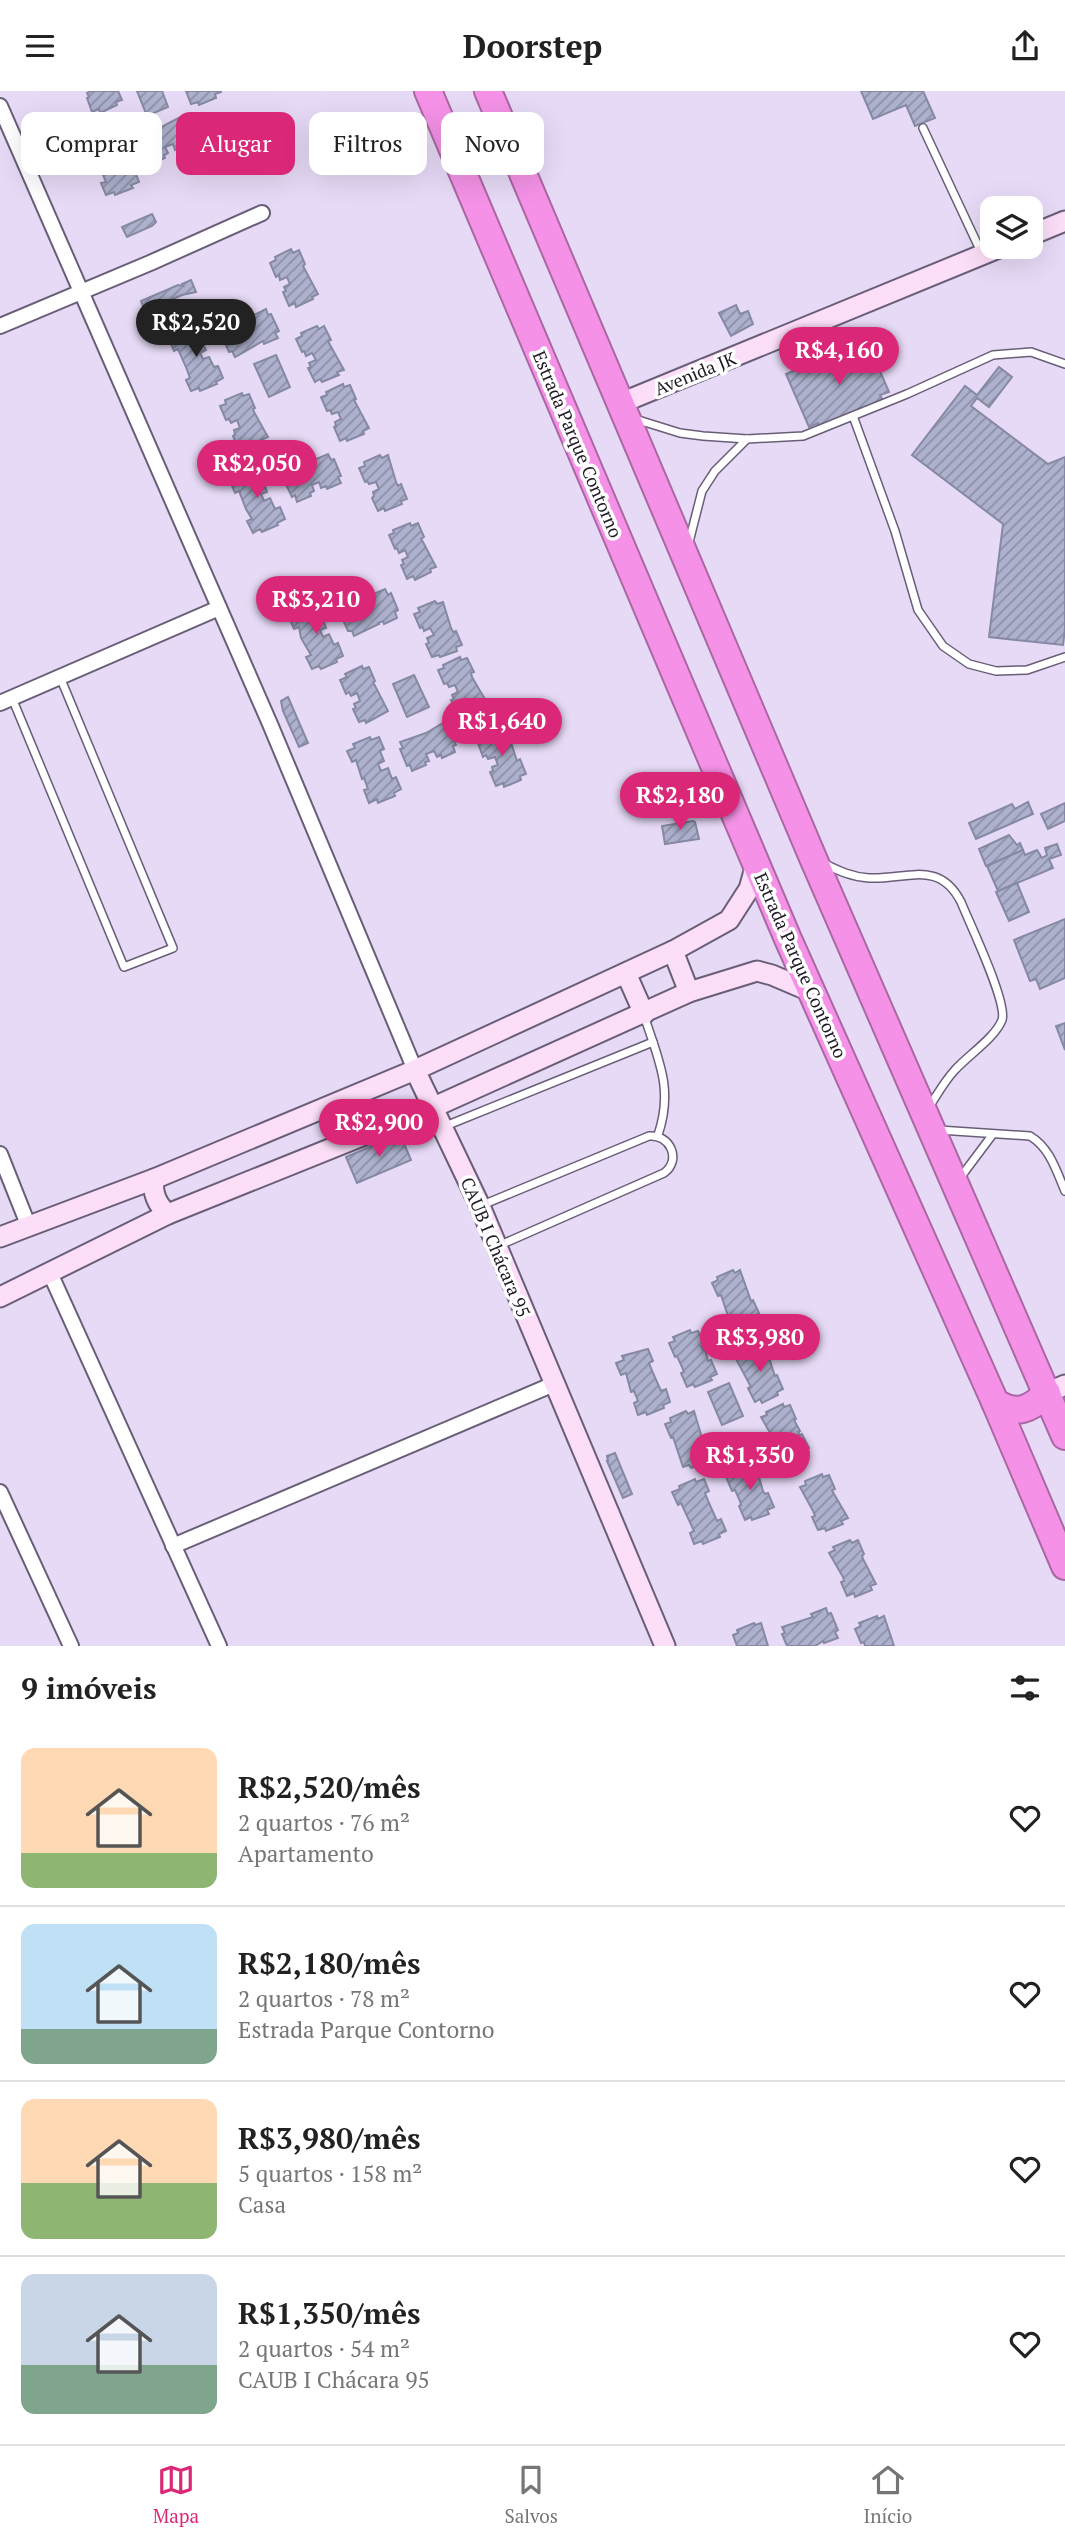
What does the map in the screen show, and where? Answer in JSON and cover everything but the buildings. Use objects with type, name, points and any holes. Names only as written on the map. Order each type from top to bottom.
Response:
[{"type":"highway","name":"Estrada Parque Contorno","points":[[428,91],[756,864],[1065,1566]]},
{"type":"highway","points":[[488,91],[813,858],[928,1121],[1056,1389],[1065,1436]]},
{"type":"highway","points":[[995,1402],[1013,1411],[1023,1411],[1033,1407],[1056,1389]]},
{"type":"street","points":[[0,106],[219,608],[415,1070]]},
{"type":"street","points":[[0,326],[262,213]]},
{"type":"street","points":[[1043,230],[1065,221]]},
{"type":"street","name":"Avenida JK","points":[[624,410],[980,256]]},
{"type":"street","points":[[6,700],[219,608]]},
{"type":"street","points":[[0,1237],[154,1179],[415,1070],[674,951],[729,920],[749,889],[756,864]]},
{"type":"street","points":[[674,951],[689,992]]},
{"type":"street","points":[[0,1297],[168,1214],[434,1107],[689,992],[757,971],[812,992]]},
{"type":"street","points":[[625,973],[644,1014]]},
{"type":"street","name":"CAUB I Chácara 95","points":[[415,1070],[480,1206],[665,1646]]},
{"type":"street","points":[[0,1154],[29,1227]]},
{"type":"street","points":[[154,1179],[156,1197],[168,1214]]},
{"type":"street","points":[[50,1273],[219,1646]]},
{"type":"street","points":[[173,1546],[554,1384]]},
{"type":"street","points":[[0,1492],[71,1646]]},
{"type":"lane","points":[[923,128],[980,230]]},
{"type":"lane","points":[[624,410],[680,433],[747,439],[803,436],[993,355],[1031,352],[1065,364]]},
{"type":"lane","points":[[853,416],[895,531],[918,610],[943,646],[969,664],[996,671],[1027,670],[1065,657]]},
{"type":"lane","points":[[686,555],[702,491],[715,471],[747,439]]},
{"type":"lane","points":[[6,700],[124,967],[173,948],[60,677]]},
{"type":"lane","points":[[813,858],[849,876],[884,878],[930,874],[947,883],[956,892],[1001,998],[1004,1017],[995,1032],[973,1050],[952,1073],[928,1121],[993,1134],[1030,1136],[1041,1142],[1065,1191]]},
{"type":"lane","points":[[644,1014],[665,1083],[665,1116],[658,1135]]},
{"type":"lane","points":[[442,1127],[653,1042]]},
{"type":"lane","points":[[956,1184],[993,1134]]},
{"type":"lane","points":[[480,1206],[649,1136],[658,1135],[665,1138],[670,1146],[674,1161],[671,1168],[664,1173],[497,1247]]}]
